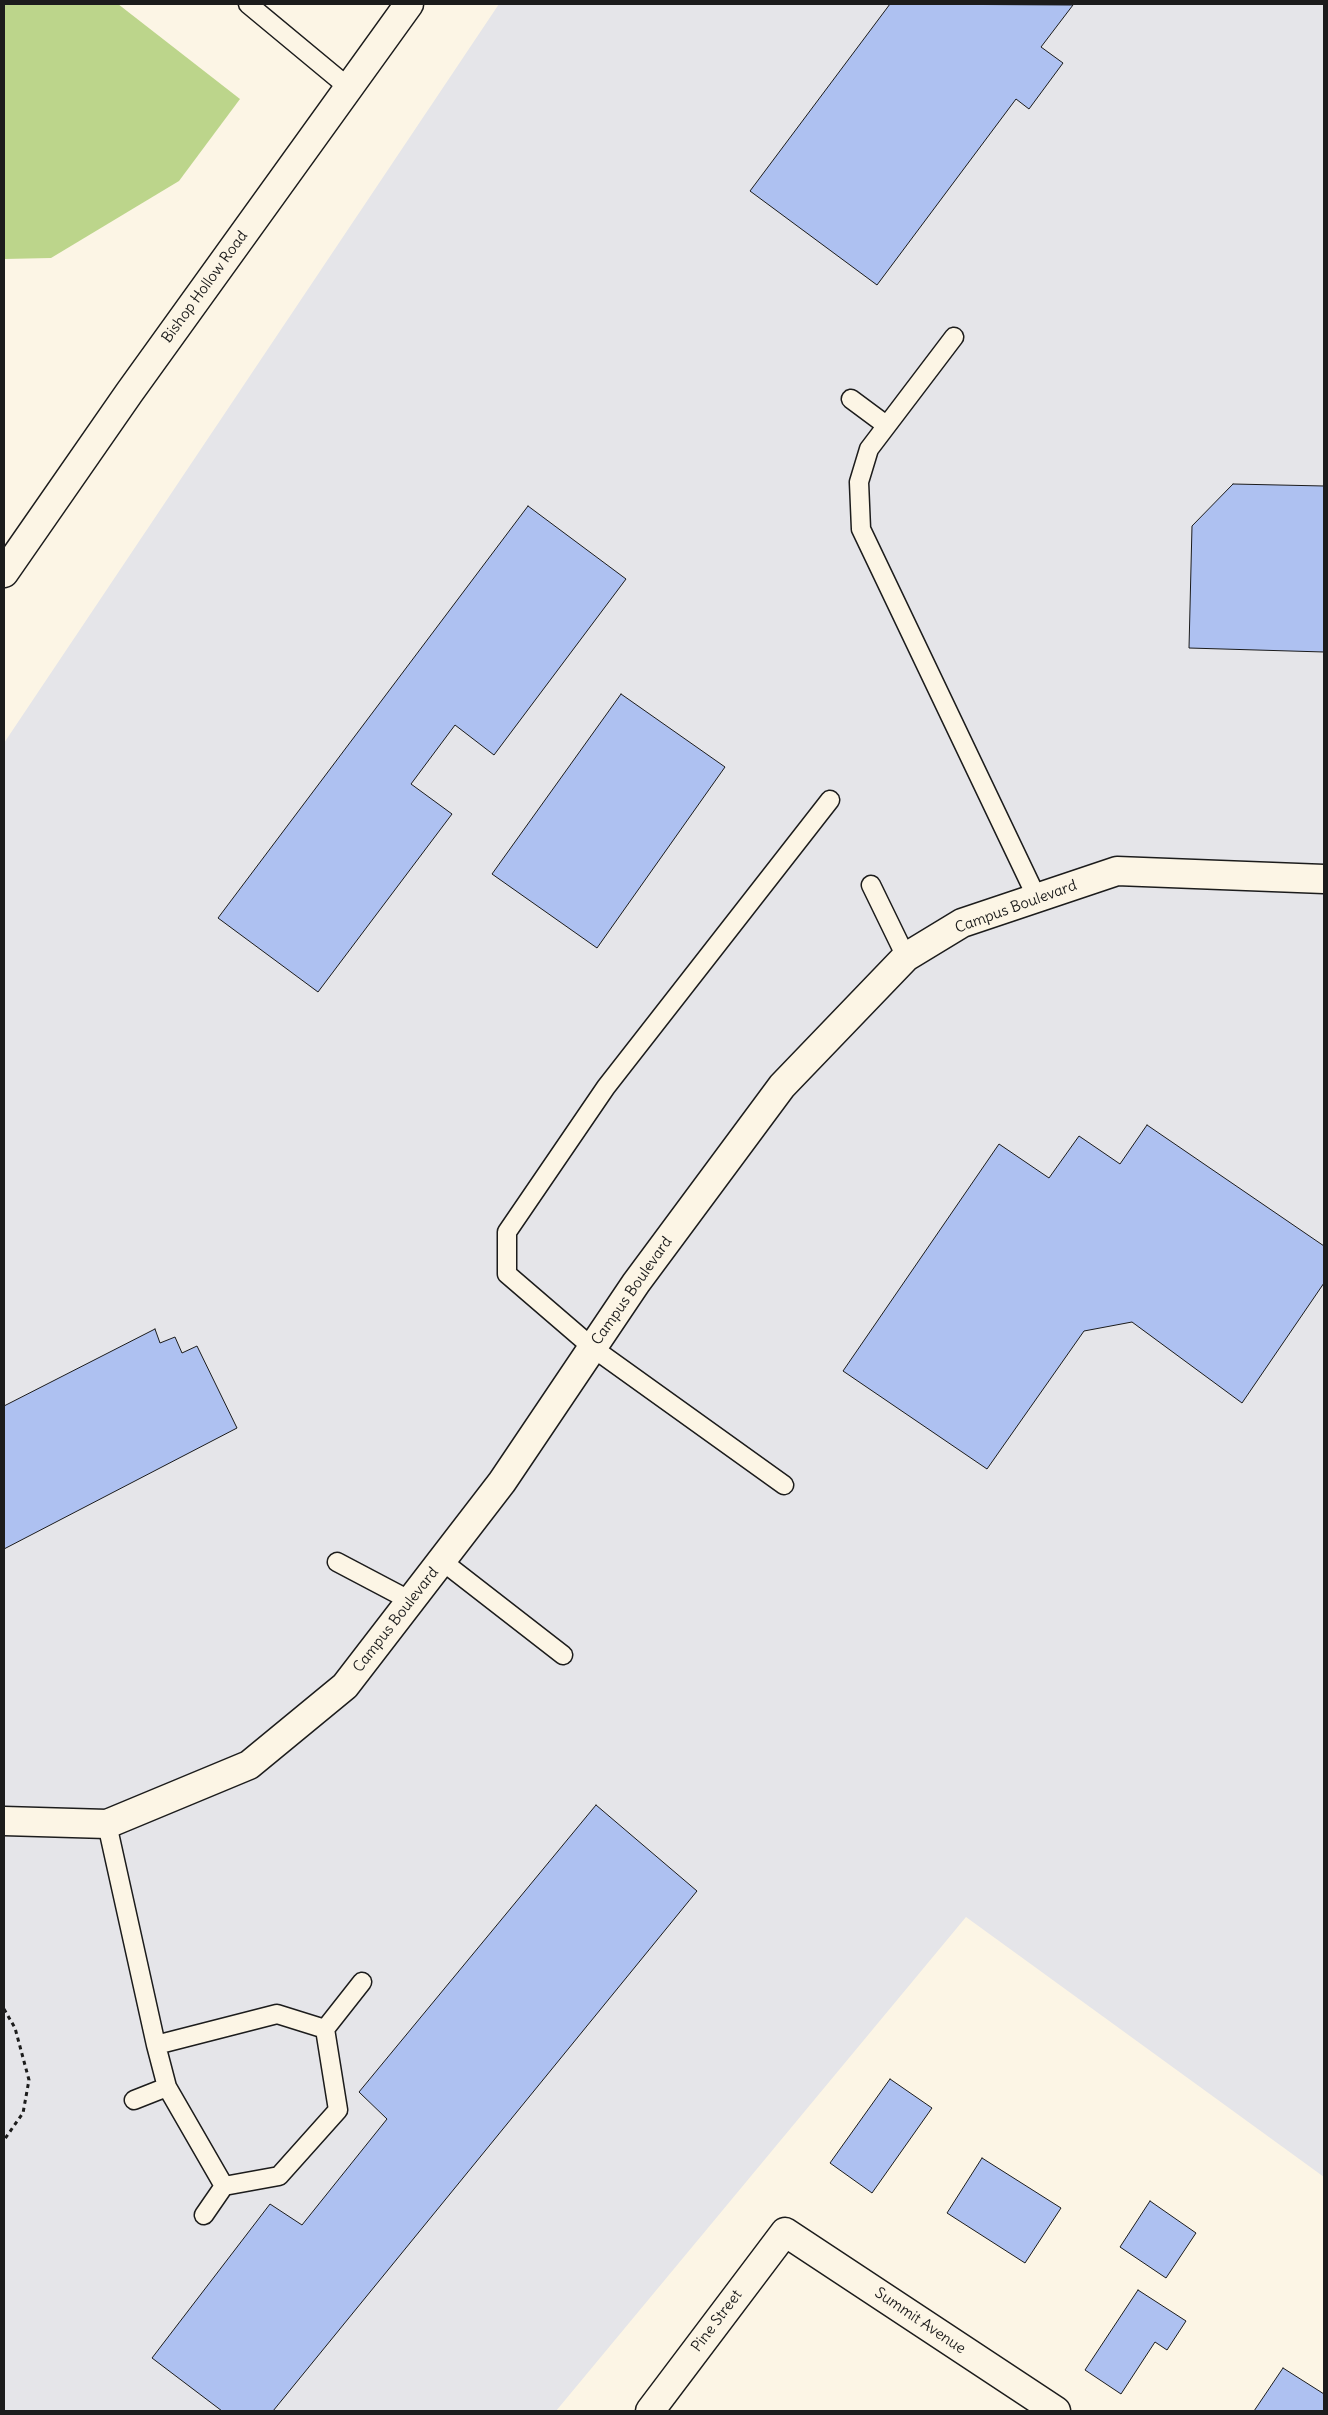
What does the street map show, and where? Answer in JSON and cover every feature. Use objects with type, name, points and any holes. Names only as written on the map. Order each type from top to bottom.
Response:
[{"type":"street","name":"Bishop Hollow Road","points":[[4,573],[134,385],[409,4]]},
{"type":"street","name":"Campus Boulevard","points":[[4,1821],[107,1824],[249,1765],[345,1686],[502,1482],[636,1283],[782,1086],[906,957],[962,923],[1118,871],[1324,879]]},
{"type":"street","name":"Pine Street","points":[[650,2411],[785,2232]]},
{"type":"street","name":"Summit Avenue","points":[[785,2232],[1056,2411]]},
{"type":"lane","points":[[248,4],[348,87]]},
{"type":"lane","points":[[954,336],[869,449],[858,482],[861,529],[1037,898]]},
{"type":"lane","points":[[851,399],[886,425]]},
{"type":"lane","points":[[784,1485],[592,1348],[507,1274],[507,1232],[606,1087],[830,800]]},
{"type":"lane","points":[[871,885],[906,957]]},
{"type":"lane","points":[[442,1561],[563,1655]]},
{"type":"lane","points":[[337,1562],[411,1601]]},
{"type":"lane","points":[[107,1824],[167,2087],[224,2186]]},
{"type":"lane","points":[[204,2215],[224,2186],[279,2176],[338,2110],[325,2029],[362,1982]]},
{"type":"lane","points":[[156,2045],[277,2014],[325,2029]]},
{"type":"lane","points":[[134,2100],[167,2087]]},
{"type":"path","points":[[4,2008],[15,2028],[28,2080],[23,2113],[4,2140]]},
{"type":"shaded area","points":[[499,4],[1324,4],[1324,2177],[966,1917],[556,2411],[4,2411],[4,743]]},
{"type":"green space","points":[[4,4],[118,4],[240,99],[179,181],[51,258],[4,259]]},
{"type":"building","points":[[890,4],[1073,5],[1041,47],[1063,63],[1029,109],[1016,99],[877,285],[750,191]]},
{"type":"building","points":[[1233,484],[1324,486],[1324,652],[1189,648],[1192,526]]},
{"type":"building","points":[[528,506],[626,579],[494,755],[455,725],[411,784],[452,814],[318,992],[218,918]]},
{"type":"building","points":[[621,694],[725,767],[597,948],[492,874]]},
{"type":"building","points":[[1147,1125],[1324,1246],[1324,1283],[1242,1403],[1132,1322],[1084,1331],[987,1469],[843,1371],[999,1144],[1049,1178],[1079,1136],[1120,1164]]},
{"type":"building","points":[[155,1329],[160,1343],[175,1337],[182,1353],[197,1346],[237,1428],[4,1549],[4,1406]]},
{"type":"building","points":[[596,1805],[697,1891],[273,2411],[222,2411],[152,2358],[270,2204],[302,2225],[387,2119],[359,2092]]},
{"type":"building","points":[[890,2079],[932,2108],[872,2193],[830,2163]]},
{"type":"building","points":[[982,2158],[1061,2208],[1025,2263],[947,2213]]},
{"type":"building","points":[[1150,2201],[1196,2233],[1166,2278],[1120,2247]]},
{"type":"building","points":[[1138,2290],[1186,2321],[1167,2350],[1155,2342],[1121,2394],[1085,2370]]},
{"type":"building","points":[[1283,2368],[1324,2394],[1324,2411],[1254,2411]]}]
